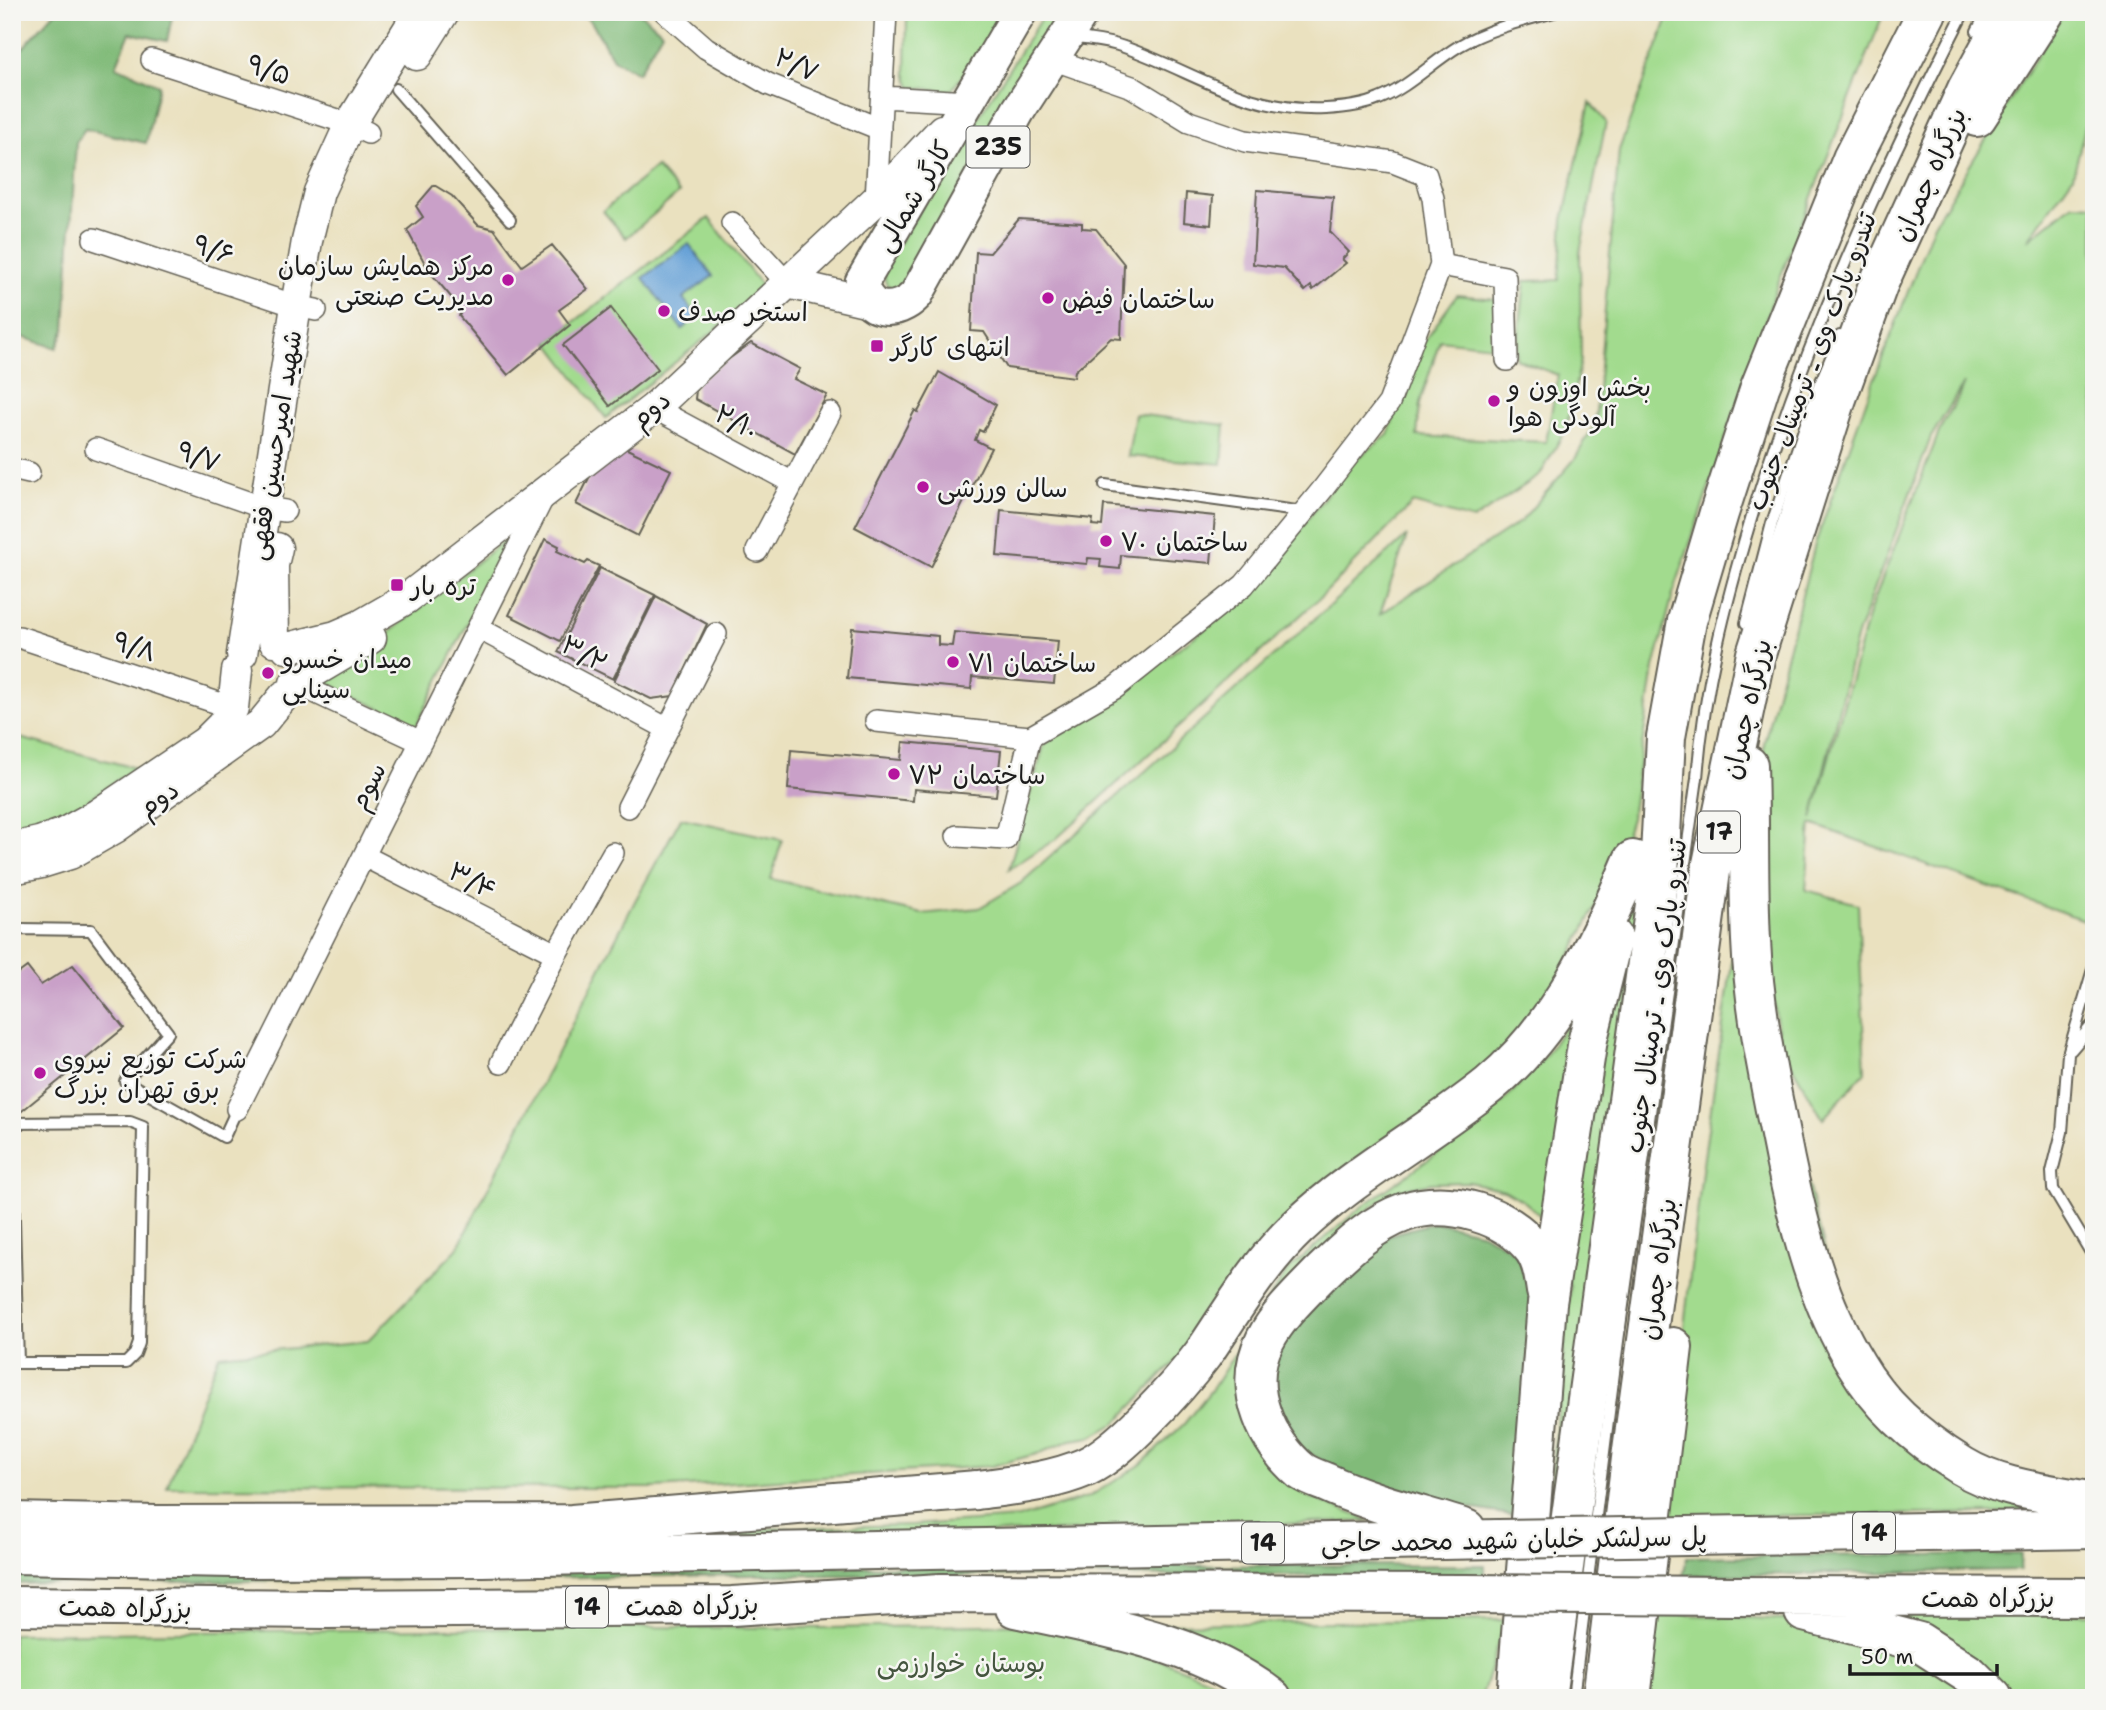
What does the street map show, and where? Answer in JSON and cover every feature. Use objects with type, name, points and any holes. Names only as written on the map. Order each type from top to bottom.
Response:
[{"type":"highway","points":[[1852,159],[1897,12]]},
{"type":"highway","name":"بزرگراه چمران","points":[[1546,1698],[1657,886],[1666,737],[1687,621],[1760,387],[1852,159],[1927,12]]},
{"type":"highway","name":"بزرگراه چمران","points":[[1602,1698],[1632,1450],[1712,864],[1746,698],[1779,578],[1837,398],[1878,285],[1967,89],[2009,12]]},
{"type":"highway","points":[[1918,198],[1989,100],[2045,12]]},
{"type":"highway","points":[[1746,698],[1751,940],[1759,1013],[1771,1090],[1796,1209],[1814,1272],[1832,1319],[1856,1365],[1902,1422],[1963,1466],[1997,1483],[2094,1502]]},
{"type":"highway","points":[[1631,1698],[1727,905],[1746,698]]},
{"type":"highway","points":[[1516,1698],[1547,1303],[1588,1039],[1666,737]]},
{"type":"highway","points":[[12,1522],[157,1525],[572,1524],[977,1490],[1036,1483],[1087,1466],[1127,1438],[1177,1386],[1260,1269],[1299,1226],[1480,1091],[1518,1057],[1552,1014],[1586,961],[1633,860]]},
{"type":"highway","points":[[1497,1539],[1350,1494],[1302,1472],[1282,1451],[1266,1426],[1256,1399],[1255,1368],[1273,1325],[1297,1298],[1362,1235],[1406,1211],[1434,1207],[1455,1208],[1481,1214],[1506,1225],[1525,1239],[1536,1253],[1542,1270],[1547,1303]]},
{"type":"highway","name":"پل سرلشکر خلبان شهید محمد حاجی","points":[[904,1548],[2094,1529]]},
{"type":"highway","name":"بزرگراه همت","points":[[12,1554],[234,1558],[482,1557],[904,1548]]},
{"type":"highway","name":"پل سرلشکر خلبان شهید محمد حاجی","points":[[1161,1592],[1882,1597]]},
{"type":"highway","name":"بزرگراه همت","points":[[12,1606],[327,1609],[732,1606],[941,1593],[1161,1592]]},
{"type":"highway","points":[[941,1593],[1151,1638],[1204,1657],[1244,1677],[1272,1698]]},
{"type":"highway","points":[[1737,1596],[1842,1620],[1919,1642],[1970,1675],[1993,1698]]},
{"type":"highway","name":"بزرگراه همت","points":[[1882,1597],[2094,1597]]},
{"type":"highway","points":[[1492,1698],[1519,1649]]},
{"type":"main road","name":"شهید امیرحسین فقهی","points":[[239,663],[274,509],[306,308],[327,246],[359,128],[419,12]]},
{"type":"main road","name":"شهید امیرحسین فقهی","points":[[359,128],[396,89],[444,12]]},
{"type":"main road","name":"کارگر شمالی","points":[[1020,12],[869,286],[889,309],[909,302],[921,286],[998,147],[1066,36]]},
{"type":"main road","name":"دوم","points":[[281,645],[336,636],[406,599],[654,408],[876,200],[969,102]]},
{"type":"main road","points":[[787,283],[869,286]]},
{"type":"main road","name":"شهید امیرحسین فقهی","points":[[274,509],[273,565],[281,645]]},
{"type":"main road","name":"دوم","points":[[12,869],[69,854],[115,828],[261,724],[290,689],[378,634],[406,599]]},
{"type":"main road","points":[[233,708],[239,663],[256,643],[281,645],[297,668],[290,689],[267,701],[249,696],[242,689],[239,663]]},
{"type":"main road","name":"دوم","points":[[12,848],[64,834],[98,814],[205,741],[222,725],[233,708]]},
{"type":"street","name":"۲/۷","points":[[665,12],[706,48],[768,84],[880,129]]},
{"type":"street","points":[[876,200],[886,12]]},
{"type":"street","points":[[876,721],[1030,737],[1115,688],[1244,585],[1389,403],[1441,265],[1433,198],[1426,175],[1393,162],[1245,141],[1189,122],[1132,87],[1066,36]]},
{"type":"street","name":"۹/۵","points":[[152,60],[359,128]]},
{"type":"street","points":[[882,97],[969,102]]},
{"type":"street","points":[[732,223],[787,283]]},
{"type":"street","name":"۹/۶","points":[[94,239],[306,308]]},
{"type":"street","points":[[1441,265],[1505,278],[1507,360]]},
{"type":"street","name":"۲/۱۰","points":[[654,408],[793,482]]},
{"type":"street","points":[[757,551],[830,413]]},
{"type":"street","name":"۹/۷","points":[[96,449],[274,509]]},
{"type":"street","name":"سوم","points":[[237,1109],[548,489]]},
{"type":"street","name":"۳/۲","points":[[478,628],[666,728]]},
{"type":"street","points":[[628,807],[716,634]]},
{"type":"street","name":"۹/۸","points":[[19,637],[233,708]]},
{"type":"street","points":[[290,689],[421,742]]},
{"type":"street","points":[[957,836],[1006,839],[1030,737]]},
{"type":"street","points":[[501,1063],[556,954],[613,853]]},
{"type":"street","name":"۳/۴","points":[[364,856],[556,954]]},
{"type":"lane","points":[[1066,36],[1121,46],[1169,64],[1238,97],[1306,110],[1343,108],[1378,100],[1410,82],[1436,61],[1483,34],[1554,12]]},
{"type":"lane","points":[[1573,1698],[1617,1354],[1695,790],[1703,712],[1727,598],[1768,462],[1820,318],[1908,121],[1964,12]]},
{"type":"lane","points":[[1969,47],[1987,12]]},
{"type":"lane","points":[[396,89],[510,220]]},
{"type":"lane","name":"تندرو پارک وی ـ ترمینال جنوب","points":[[1745,629],[1772,523],[1842,328]]},
{"type":"lane","points":[[1105,485],[1304,512]]},
{"type":"lane","name":"تندرو پارک وی ـ ترمینال جنوب","points":[[1631,1337],[1702,824]]},
{"type":"lane","points":[[12,934],[19,929],[91,930],[168,1033],[125,1081],[224,1137],[237,1109]]},
{"type":"lane","points":[[2094,966],[2068,1054],[2063,1132],[2052,1172],[2053,1189],[2094,1254]]},
{"type":"lane","points":[[2068,1054],[2094,1023]]},
{"type":"lane","points":[[12,1123],[130,1122],[143,1127],[139,1343],[135,1354],[126,1363],[15,1363],[12,1147]]},
{"type":"lane","points":[[1584,1698],[1625,1378]]},
{"type":"green space","points":[[55,12],[173,12],[167,41],[130,33],[116,66],[159,85],[146,143],[85,129],[76,142],[65,329],[57,348],[12,334],[12,60]]},
{"type":"green space","points":[[580,12],[639,12],[662,32],[638,73],[613,59],[592,23]]},
{"type":"green space","points":[[907,12],[1009,12],[951,91],[911,87],[906,73]]},
{"type":"green space","points":[[1045,12],[1062,12],[898,296],[886,282],[886,264]]},
{"type":"green space","points":[[1670,12],[1884,12],[1778,283],[1673,594],[1654,668],[1631,818],[1617,865],[1542,1012],[1163,1374],[1116,1423],[1091,1437],[1071,1440],[1040,1453],[992,1466],[656,1488],[167,1487],[219,1355],[368,1341],[457,1249],[635,901],[681,818],[782,840],[771,879],[922,914],[979,908],[1021,883],[1407,536],[1380,614],[1521,521],[1575,459],[1595,423],[1619,150]]},
{"type":"green space","points":[[2064,12],[2094,12],[2094,112],[2088,116],[2073,176],[2028,240],[2073,204],[2094,205],[2094,914],[2090,922],[1811,824],[1806,890],[1858,904],[1865,1072],[1823,1119],[1780,1045],[1762,924],[1764,743],[1815,544],[1870,390],[1934,224]],"holes":[[[1964,383],[1941,427],[1869,613],[1812,819],[1856,638],[1931,437]]]},
{"type":"green space","points":[[1590,103],[1606,122],[1580,252],[1581,360],[1566,429],[1540,475],[1473,520],[1413,503],[1325,593],[1056,839],[1009,869],[1044,745],[1219,619],[1283,551],[1350,464],[1388,435],[1418,350],[1457,295],[1495,299],[1491,346],[1440,340],[1420,403],[1417,436],[1546,442],[1558,375],[1516,359],[1525,281],[1559,280],[1563,220]]},
{"type":"green space","points":[[656,167],[679,193],[626,238],[603,211]]},
{"type":"green space","name":"استخر صدف","points":[[709,218],[765,290],[606,418],[548,342]]},
{"type":"green space","points":[[1135,414],[1225,425],[1222,464],[1128,456]]},
{"type":"green space","points":[[513,533],[416,726],[327,683]]},
{"type":"green space","points":[[12,736],[135,768],[78,807],[54,819],[12,832]]},
{"type":"green space","points":[[1648,863],[1558,1506],[1549,1504],[1570,1287],[1556,1236],[1544,1219],[1525,1202],[1504,1190],[1469,1182],[1432,1183],[1410,1187],[1383,1199],[1358,1217],[1276,1470],[1305,1495],[1370,1521],[672,1540],[445,1536],[913,1525],[1019,1518],[1088,1497],[1140,1465],[1184,1424],[1213,1388],[1287,1271],[1359,1209],[1478,1124],[1502,1103],[1544,1058],[1566,1025]]},
{"type":"green space","points":[[1745,871],[1744,943],[1866,1405],[2088,1512],[1662,1517],[1702,1171]]},
{"type":"green space","points":[[1436,1222],[1483,1233],[1515,1252],[1533,1282],[1518,1516],[1364,1484],[1292,1444],[1267,1390],[1279,1340],[1385,1236]]},
{"type":"green space","points":[[2021,1554],[2020,1570],[1683,1576],[1687,1557]]},
{"type":"green space","points":[[1485,1565],[1485,1576],[751,1575],[12,1584],[12,1569]]},
{"type":"green space","points":[[1826,1611],[2094,1614],[2094,1698],[2007,1698]]},
{"type":"green space","points":[[1651,1613],[1771,1619],[1824,1625],[1876,1636],[1983,1698],[1645,1698]]},
{"type":"green space","points":[[1506,1620],[1481,1698],[1294,1698],[1164,1624]]},
{"type":"green space","name":"بوستان خوارزمی","points":[[1033,1624],[1094,1633],[1256,1698],[12,1698],[12,1634]]},
{"type":"water","points":[[689,244],[713,276],[683,298],[697,317],[682,329],[643,278]]},
{"type":"building","name":"مرکز همایش سازمان مدیریت صنعتی","points":[[434,185],[452,196],[478,225],[494,229],[522,266],[552,245],[588,289],[559,310],[570,325],[508,375],[459,316],[462,310],[429,271],[407,230],[423,217],[416,206]]},
{"type":"building","points":[[1257,190],[1333,197],[1330,232],[1349,252],[1342,259],[1346,263],[1313,290],[1311,286],[1305,291],[1284,268],[1253,264]]},
{"type":"building","points":[[1186,193],[1213,196],[1211,225],[1184,222]]},
{"type":"building","name":"ساختمان فیض","points":[[1019,219],[1082,223],[1082,228],[1096,229],[1124,264],[1121,339],[1111,338],[1075,371],[1074,377],[1007,368],[984,332],[971,331],[976,252],[990,253]]},
{"type":"building","points":[[611,308],[658,369],[610,406],[563,345]]},
{"type":"building","points":[[751,343],[800,369],[794,379],[827,395],[795,454],[695,399],[697,382]]},
{"type":"building","name":"سالن ورزشی","points":[[939,372],[996,405],[983,432],[979,430],[975,440],[991,448],[931,567],[855,527],[915,410],[918,412]]},
{"type":"building","points":[[625,448],[671,470],[638,536],[576,504],[591,474]]},
{"type":"building","name":"ساختمان ۷۰","points":[[1104,505],[1215,516],[1211,563],[1121,555],[1120,569],[1100,567],[1101,559],[1088,558],[1087,564],[997,556],[1001,510],[1093,519],[1092,525],[1102,526]]},
{"type":"building","points":[[545,539],[559,546],[557,551],[585,564],[588,561],[599,566],[560,641],[509,615]]},
{"type":"building","points":[[600,568],[655,595],[613,679],[558,652]]},
{"type":"building","points":[[656,596],[707,624],[673,696],[651,699],[614,681]]},
{"type":"building","name":"ساختمان ۷۱","points":[[852,628],[938,636],[938,645],[952,646],[954,632],[1058,641],[1054,684],[972,677],[971,689],[847,678]]},
{"type":"building","name":"ساختمان ۷۲","points":[[903,742],[1001,751],[996,796],[914,789],[913,801],[788,789],[791,750],[901,760]]},
{"type":"building","name":"شرکت توزیع نیروی برق تهران بزرگ","points":[[73,965],[124,1028],[12,1119],[12,978],[27,967],[41,985]]},
{"type":"place","name":"مرکز همایش سازمان مدیریت صنعتی","points":[[508,280]]},
{"type":"place","name":"ساختمان فیض","points":[[1048,298]]},
{"type":"place","name":"استخر صدف","points":[[664,311]]},
{"type":"place","name":"انتهای کارگر","points":[[877,346]]},
{"type":"place","name":"بخش اوزون و آلودگی هوا","points":[[1494,401]]},
{"type":"place","name":"سالن ورزشی","points":[[923,487]]},
{"type":"place","name":"ساختمان ۷۰","points":[[1106,541]]},
{"type":"place","name":"تره بار","points":[[397,585]]},
{"type":"place","name":"ساختمان ۷۱","points":[[953,662]]},
{"type":"place","name":"میدان خسرو سینایی","points":[[268,673]]},
{"type":"place","name":"ساختمان ۷۲","points":[[894,774]]},
{"type":"place","name":"شرکت توزیع نیروی برق تهران بزرگ","points":[[40,1073]]}]
